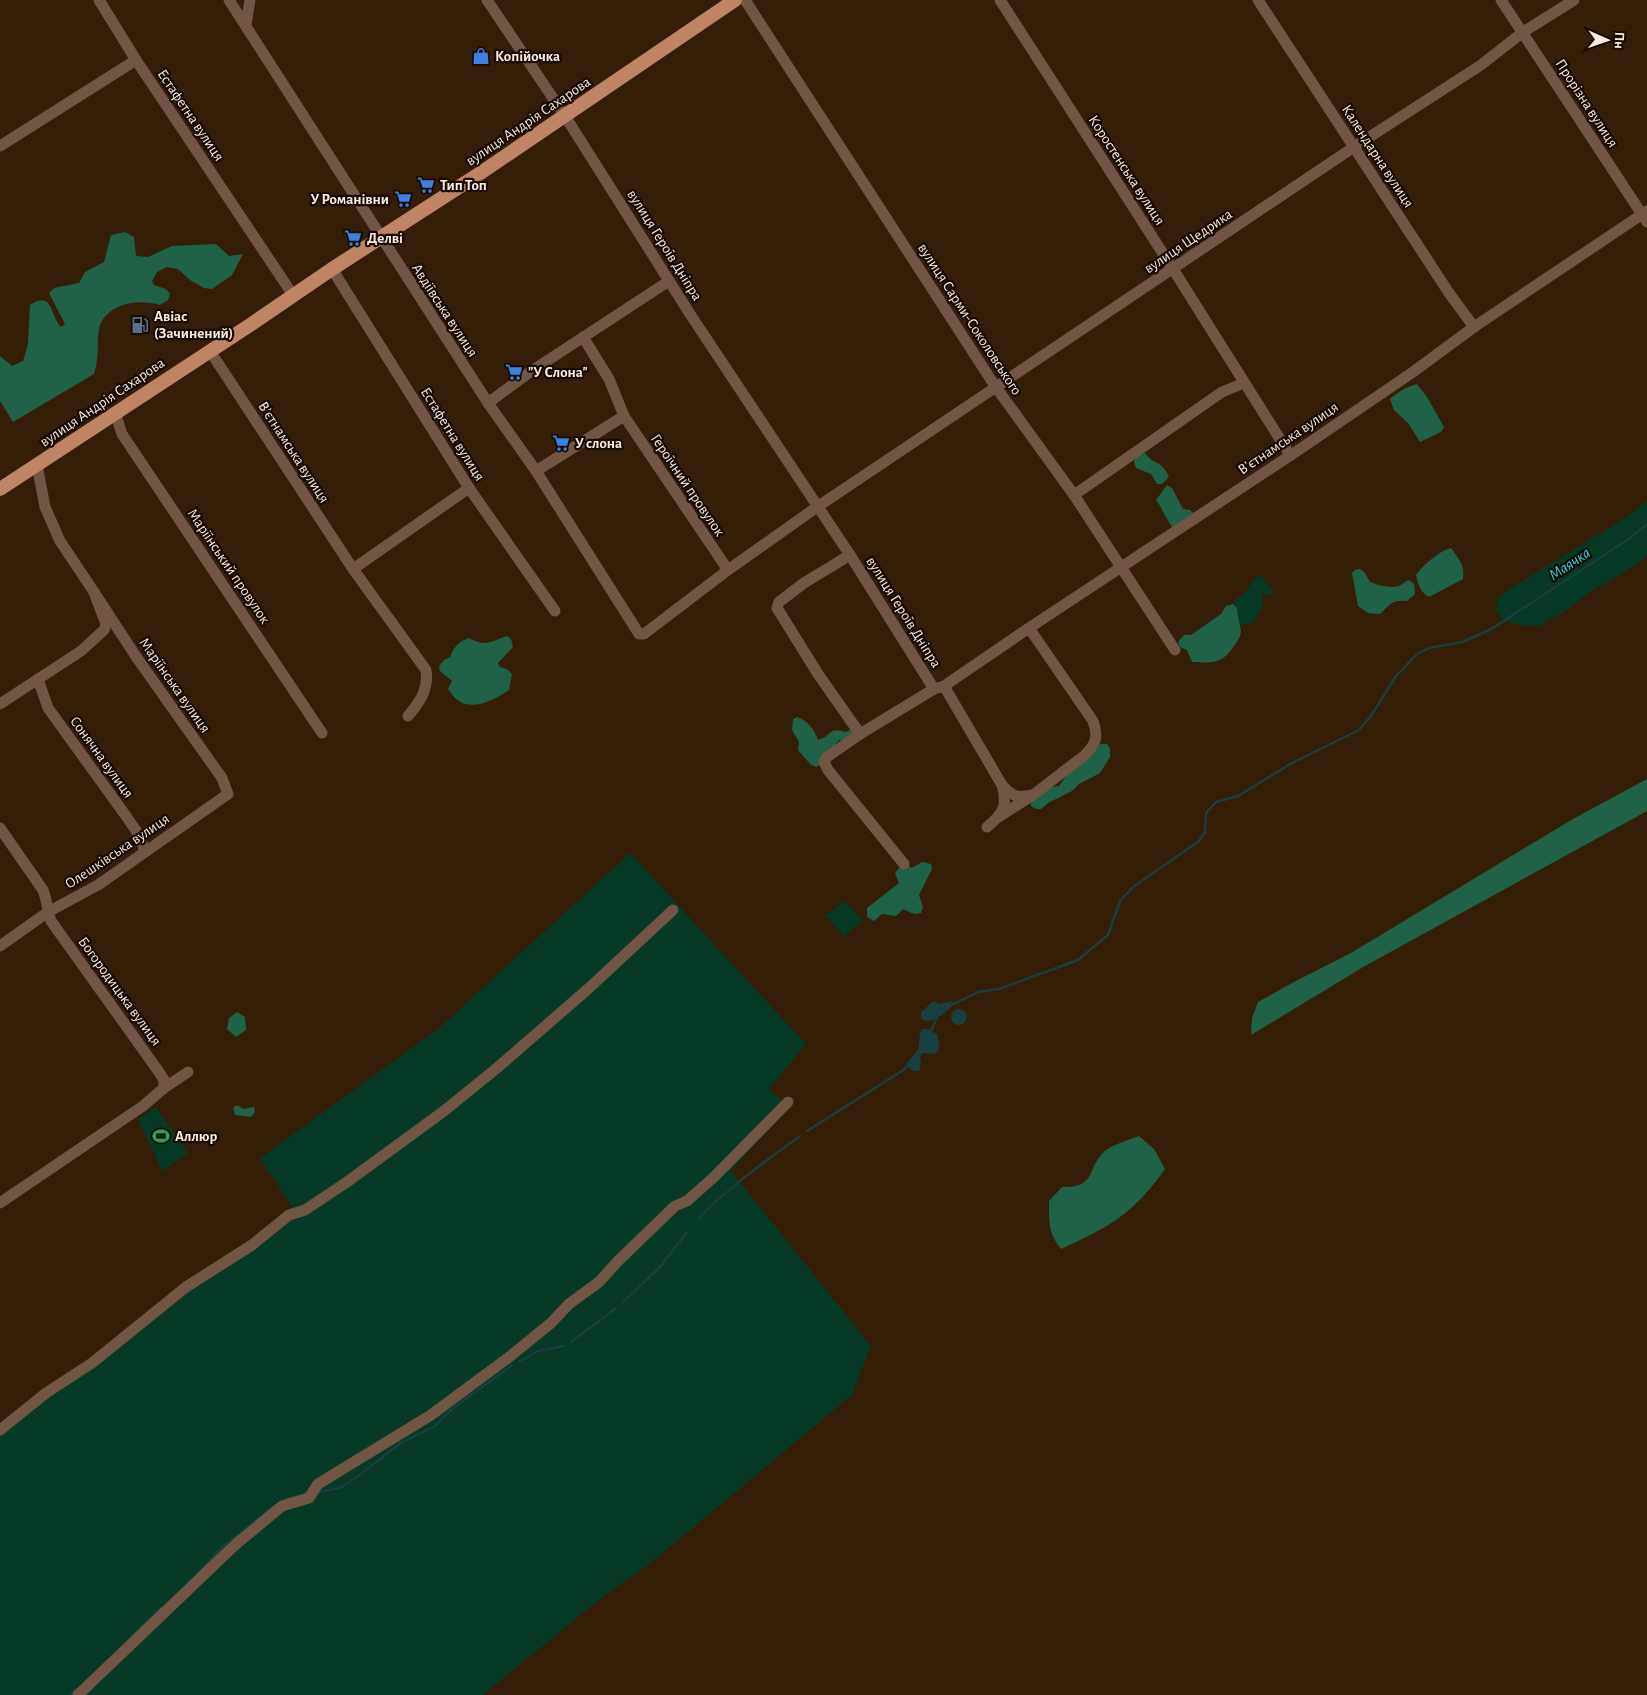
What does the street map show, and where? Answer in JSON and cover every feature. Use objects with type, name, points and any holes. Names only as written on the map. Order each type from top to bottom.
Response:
[{"type":"main road","name":"вулиця Андрія Сахарова","points":[[0,490],[565,116],[735,0]]},
{"type":"street","name":"Естафетна вулиця","points":[[99,0],[136,60],[293,295]]},
{"type":"street","name":"Авдіївська вулиця","points":[[230,0],[488,403],[536,471],[640,634],[644,634],[728,570]]},
{"type":"street","points":[[246,25],[250,0]]},
{"type":"street","name":"вулиця Героїв Дніпра","points":[[487,0],[565,116],[669,281],[817,507],[1002,785],[1006,798],[1000,816]]},
{"type":"street","name":"вулиця Сарми-Соколовського","points":[[745,0],[995,386],[1074,495],[1175,650]]},
{"type":"street","name":"Коростенська вулиця","points":[[1000,0],[1290,455]]},
{"type":"street","name":"Календарна вулиця","points":[[1258,0],[1449,293],[1474,327]]},
{"type":"street","name":"Прорізна вулиця","points":[[1501,0],[1645,216]]},
{"type":"street","name":"вулиця Щедрика","points":[[817,507],[1354,147],[1481,65],[1523,32],[1574,0]]},
{"type":"street","points":[[0,146],[136,60]]},
{"type":"street","name":"Вʼєтнамська вулиця","points":[[904,864],[828,770],[824,762],[827,756],[860,734],[939,688],[1290,455],[1413,372],[1474,327],[1645,216]]},
{"type":"street","name":"Естафетна вулиця","points":[[332,269],[469,488],[555,611]]},
{"type":"street","points":[[488,403],[669,281]]},
{"type":"street","name":"Героїчний провулок","points":[[583,338],[609,378],[624,416],[728,570]]},
{"type":"street","name":"Вʼєтнамська вулиця","points":[[210,351],[353,569],[426,670],[428,679],[424,694],[408,716]]},
{"type":"street","points":[[1074,495],[1222,392],[1244,383]]},
{"type":"street","name":"Маріїнський провулок","points":[[115,413],[122,434],[322,732]]},
{"type":"street","points":[[536,471],[624,416]]},
{"type":"street","points":[[0,704],[81,652],[104,630],[106,624],[94,592],[60,541],[45,507],[37,466]]},
{"type":"street","points":[[353,569],[469,488]]},
{"type":"street","points":[[728,570],[817,507]]},
{"type":"street","points":[[850,555],[804,583],[777,604],[777,608],[818,674],[860,734]]},
{"type":"street","name":"Маріїнська вулиця","points":[[94,592],[137,658],[222,778],[227,789],[228,794],[226,796]]},
{"type":"street","points":[[987,827],[1085,755],[1097,740],[1097,732],[1093,721],[1028,628]]},
{"type":"street","name":"Сонячна вулиця","points":[[38,679],[48,708],[139,835],[145,851]]},
{"type":"street","points":[[1002,785],[1018,798],[1033,795]]},
{"type":"street","name":"Олешківська вулиця","points":[[0,946],[48,912],[98,885],[226,796]]},
{"type":"street","name":"Богородицька вулиця","points":[[0,828],[43,890],[48,901],[48,912],[51,921],[159,1072],[164,1080],[164,1088]]},
{"type":"street","points":[[0,1430],[46,1394],[92,1363],[186,1286],[252,1245],[289,1215],[305,1210],[347,1182],[444,1111],[497,1068],[673,910]]},
{"type":"street","points":[[0,1203],[143,1106],[164,1088],[188,1072]]},
{"type":"street","points":[[78,1695],[235,1545],[282,1506],[309,1498],[318,1484],[431,1415],[508,1358],[551,1323],[569,1304],[599,1282],[675,1206],[687,1201],[714,1177],[788,1102]]},
{"type":"green space","points":[[125,232],[134,237],[136,256],[148,257],[172,246],[216,244],[229,256],[243,254],[232,275],[212,289],[204,288],[190,280],[178,269],[167,267],[157,272],[152,281],[154,285],[166,289],[170,294],[168,300],[160,305],[144,302],[119,306],[112,310],[99,327],[97,361],[94,374],[13,422],[0,401],[0,356],[12,366],[23,361],[28,344],[30,305],[37,301],[43,300],[47,302],[61,327],[65,324],[49,293],[54,288],[79,283],[85,272],[104,262],[111,235]]},
{"type":"green space","points":[[1417,384],[1427,397],[1444,427],[1441,432],[1420,442],[1408,423],[1394,410],[1390,399],[1402,390]]},
{"type":"green space","points":[[1145,453],[1166,471],[1169,477],[1162,484],[1157,484],[1151,474],[1136,468],[1134,462],[1136,456]]},
{"type":"green space","points":[[1167,485],[1172,488],[1183,509],[1190,510],[1193,513],[1174,528],[1156,500]]},
{"type":"green space","points":[[1647,501],[1647,556],[1633,567],[1539,626],[1518,625],[1504,621],[1496,611],[1497,601],[1503,593],[1628,516]]},
{"type":"green space","points":[[1451,548],[1462,566],[1463,579],[1429,597],[1421,590],[1416,575],[1441,552]]},
{"type":"green space","points":[[1360,569],[1365,573],[1370,582],[1384,586],[1399,586],[1409,580],[1414,584],[1415,594],[1407,601],[1392,603],[1380,614],[1368,613],[1358,606],[1352,573]]},
{"type":"green space","points":[[1261,576],[1273,592],[1271,595],[1264,595],[1262,597],[1263,606],[1253,622],[1239,625],[1237,608],[1233,602],[1245,592],[1256,577]]},
{"type":"green space","points":[[1233,604],[1237,608],[1241,631],[1240,637],[1230,652],[1216,661],[1192,662],[1187,650],[1180,647],[1178,642],[1184,635],[1191,635],[1221,614],[1226,606]]},
{"type":"green space","points":[[507,636],[511,639],[513,647],[498,663],[500,667],[507,669],[512,674],[509,690],[485,703],[471,705],[465,704],[453,696],[448,689],[452,681],[440,671],[439,666],[450,657],[457,645],[469,638],[488,643]]},
{"type":"green space","points":[[797,717],[804,720],[810,726],[818,740],[835,731],[846,732],[851,729],[855,731],[847,740],[839,740],[817,767],[811,765],[798,750],[799,742],[792,730],[793,719]]},
{"type":"green space","points":[[1100,744],[1107,744],[1110,748],[1110,757],[1100,773],[1079,784],[1072,791],[1048,803],[1041,809],[1031,806],[1031,801],[1052,787],[1059,786],[1070,771],[1075,770],[1078,764]]},
{"type":"green space","points":[[1647,779],[1647,811],[1365,966],[1251,1035],[1252,1018],[1258,1002],[1351,953],[1573,819]]},
{"type":"green space","points":[[630,853],[806,1044],[769,1089],[789,1107],[731,1171],[871,1346],[852,1395],[647,1566],[605,1595],[483,1695],[0,1695],[0,1424],[226,1263],[292,1207],[260,1158],[439,1028]]},
{"type":"green space","points":[[922,862],[931,864],[932,869],[919,895],[923,907],[921,913],[914,914],[903,909],[896,916],[882,914],[874,921],[867,917],[867,908],[899,883],[895,873],[899,868],[907,865],[912,868]]},
{"type":"green space","points":[[844,901],[863,921],[844,936],[825,916]]},
{"type":"green space","points":[[237,1012],[245,1017],[246,1030],[236,1037],[227,1029],[229,1018]]},
{"type":"green space","points":[[237,1105],[243,1109],[254,1107],[255,1112],[251,1117],[235,1115],[233,1108]]},
{"type":"green space","name":"Аллюр","points":[[156,1107],[188,1153],[162,1171],[138,1119]]},
{"type":"green space","points":[[1139,1136],[1154,1149],[1165,1169],[1144,1195],[1113,1222],[1061,1249],[1051,1232],[1049,1201],[1062,1187],[1081,1184],[1086,1180],[1106,1150]]},
{"type":"water","points":[[934,1001],[940,1004],[952,1001],[954,1004],[934,1019],[921,1019],[921,1012]]},
{"type":"water","points":[[959,1009],[967,1017],[959,1025],[951,1017]]},
{"type":"water","points":[[923,1029],[928,1029],[938,1035],[939,1048],[935,1054],[922,1053],[919,1071],[913,1071],[907,1066],[907,1063],[917,1050]]},
{"type":"waterway","name":"Маячка","points":[[952,1005],[978,992],[999,989],[1078,960],[1108,935],[1120,901],[1133,887],[1199,841],[1205,832],[1206,813],[1216,802],[1238,796],[1292,763],[1359,730],[1371,716],[1396,676],[1417,654],[1429,648],[1463,642],[1493,628],[1630,538],[1647,524]]},
{"type":"waterway","points":[[930,1033],[938,1015]]},
{"type":"waterway","points":[[807,1131],[905,1069],[909,1064]]},
{"type":"waterway","points":[[698,1219],[734,1186],[800,1136]]},
{"type":"waterway","points":[[623,1302],[661,1266],[687,1232]]},
{"type":"waterway","points":[[571,1342],[615,1309]]},
{"type":"waterway","points":[[520,1361],[538,1351],[564,1346]]},
{"type":"waterway","points":[[319,1492],[340,1488],[401,1443],[435,1426],[452,1409],[511,1366]]},
{"type":"waterway","points":[[287,1499],[308,1493]]},
{"type":"waterway","points":[[232,1540],[268,1511]]},
{"type":"waterway","points":[[199,1572],[229,1542]]},
{"type":"waterway","points":[[141,1627],[161,1608]]},
{"type":"waterway","points":[[70,1695],[76,1689]]},
{"type":"place","name":"Копійочка","points":[[481,56]]},
{"type":"place","name":"Тип Топ","points":[[426,185]]},
{"type":"place","name":"У Романівни","points":[[403,199]]},
{"type":"place","name":"Делві","points":[[353,238]]},
{"type":"place","name":"Авіас (Зачинений)","points":[[140,325]]},
{"type":"place","name":"\"У Слона\"","points":[[514,372]]},
{"type":"place","name":"У слона","points":[[561,443]]},
{"type":"place","name":"Аллюр","points":[[161,1136]]}]
